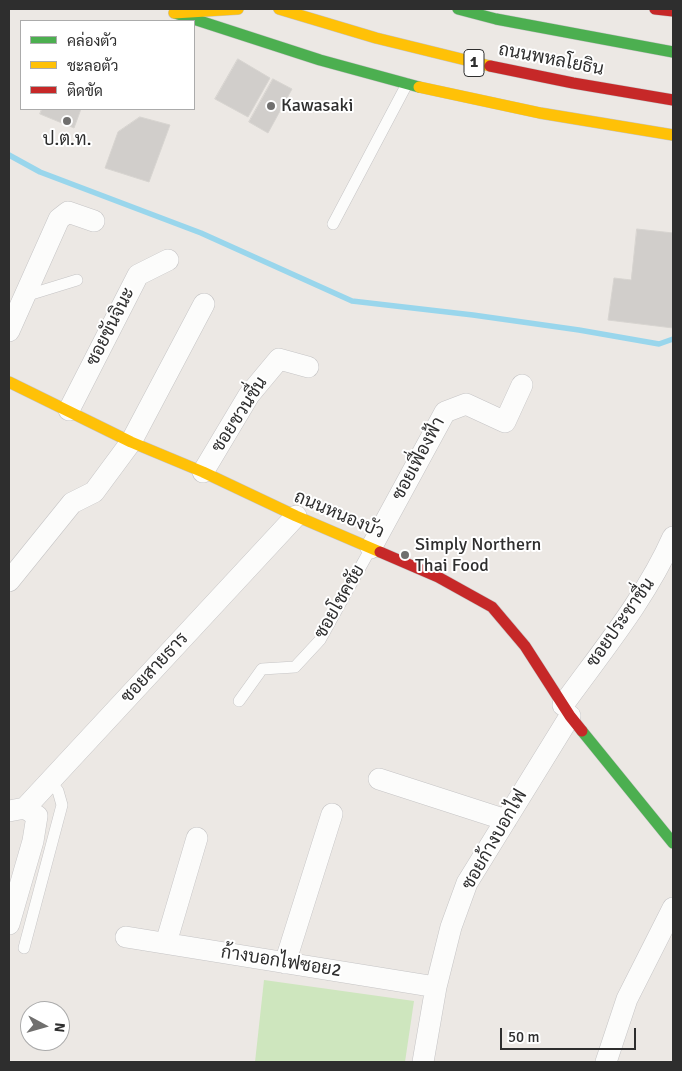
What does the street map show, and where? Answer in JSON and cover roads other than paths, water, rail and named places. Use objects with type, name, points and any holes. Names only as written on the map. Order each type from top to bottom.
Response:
[{"type":"main road","points":[[168,11],[238,9]]},
{"type":"main road","name":"ถนนพหลโยธิน","points":[[279,9],[350,32],[500,69],[673,100]]},
{"type":"main road","name":"ถนนพหลโยธิน","points":[[458,9],[496,19],[673,52]]},
{"type":"main road","points":[[655,9],[673,11]]},
{"type":"main road","name":"1","points":[[168,11],[262,42],[407,84],[472,100],[597,124],[673,135]]},
{"type":"main road","points":[[646,96],[673,110]]},
{"type":"main road","name":"ถนนหนองบัว","points":[[9,382],[131,442],[203,472],[296,516],[438,577],[492,606],[525,646],[567,710],[673,843]]},
{"type":"street","points":[[9,331],[59,219],[68,212],[94,221]]},
{"type":"street","name":"ซอยขันจินะ","points":[[69,410],[138,275],[168,260]]},
{"type":"street","points":[[9,581],[72,503],[94,492],[131,442],[204,304]]},
{"type":"street","name":"ซอยชวนชื่น","points":[[203,472],[249,395],[279,359],[308,367]]},
{"type":"street","name":"ซอยเฟื่องฟ้า","points":[[371,548],[445,412],[466,404],[505,422],[522,385]]},
{"type":"street","name":"ซอยสายธาร","points":[[17,810],[50,781],[296,516]]},
{"type":"street","name":"ซอยประชาชื่น","points":[[567,710],[660,566],[673,537]]},
{"type":"street","name":"ซอยก้างบอกไฟ","points":[[424,1062],[436,987],[451,927],[467,883],[506,820],[567,710]]},
{"type":"street","points":[[379,780],[506,820]]},
{"type":"street","points":[[9,924],[31,884],[33,841],[37,816],[17,810]]},
{"type":"street","points":[[285,963],[332,814]]},
{"type":"street","points":[[166,943],[197,838]]},
{"type":"street","points":[[606,1062],[627,999],[673,908]]},
{"type":"street","name":"ก้างบอกไฟซอย2","points":[[126,937],[436,987]]},
{"type":"lane","points":[[333,224],[407,84]]},
{"type":"lane","points":[[25,296],[77,280]]},
{"type":"lane","name":"ซอยโชคชัย","points":[[239,702],[262,669],[295,666],[320,640],[371,548]]},
{"type":"lane","points":[[24,948],[31,884],[62,805],[58,791],[50,781]]},
{"type":"waterway","points":[[9,155],[40,172],[201,233],[352,301],[473,315],[579,330],[659,344],[673,339]]},
{"type":"place","name":"Kawasaki","points":[[271,106]]},
{"type":"place","name":"ป.ต.ท.","points":[[67,121]]},
{"type":"place","name":"Simply Northern Thai Food","points":[[405,555]]}]
